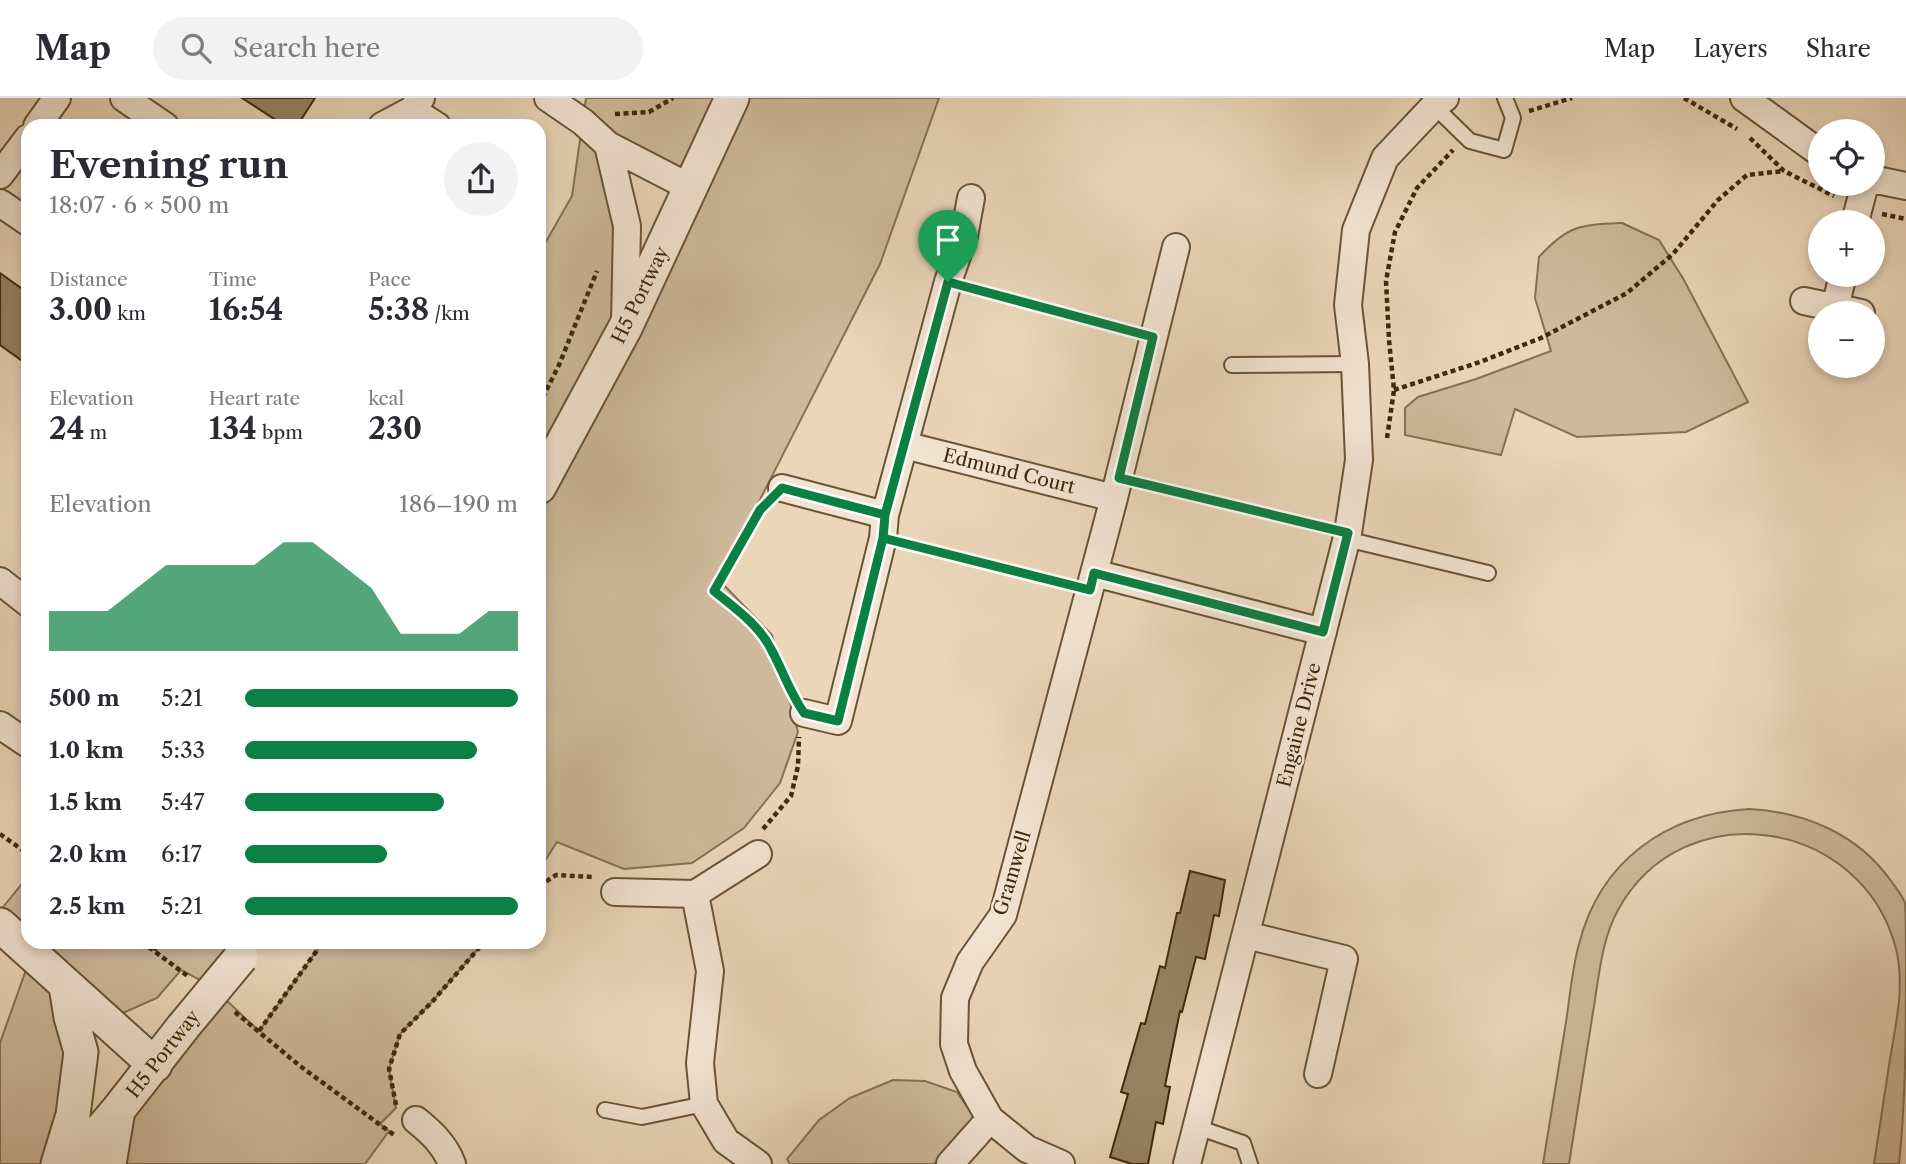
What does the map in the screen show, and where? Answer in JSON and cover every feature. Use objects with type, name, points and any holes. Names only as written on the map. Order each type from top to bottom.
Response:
[{"type":"street","points":[[42,119],[57,98]]},
{"type":"street","points":[[124,98],[155,119]]},
{"type":"street","points":[[548,98],[583,122],[608,145],[691,188]]},
{"type":"street","name":"H5 Portway","points":[[546,473],[625,328],[732,98]]},
{"type":"street","points":[[1744,98],[1808,144]]},
{"type":"street","name":"Engaine Drive","points":[[1187,1164],[1347,536],[1359,460],[1355,364],[1348,305],[1356,230],[1385,158],[1440,102]]},
{"type":"street","points":[[393,119],[416,104],[430,119]]},
{"type":"street","points":[[608,145],[627,226],[625,328]]},
{"type":"street","points":[[0,176],[21,148]]},
{"type":"street","points":[[1885,182],[1906,186]]},
{"type":"street","points":[[804,713],[847,724],[884,526],[948,282],[964,236],[971,198]]},
{"type":"street","points":[[0,203],[21,217]]},
{"type":"street","name":"Gramwell","points":[[1061,1164],[1027,1149],[990,1119],[963,1071],[954,1044],[955,998],[970,962],[1003,915],[1117,488],[1176,247]]},
{"type":"street","points":[[1804,301],[1808,302]]},
{"type":"street","name":"Edmund Court","points":[[904,445],[1117,488]]},
{"type":"street","points":[[782,488],[884,526]]},
{"type":"street","points":[[0,581],[21,598]]},
{"type":"street","points":[[1092,582],[1323,632]]},
{"type":"street","points":[[0,725],[21,739]]},
{"type":"street","points":[[615,892],[695,894],[758,854]]},
{"type":"street","points":[[695,894],[710,971],[700,1063],[704,1104],[726,1141],[758,1164]]},
{"type":"street","points":[[0,925],[21,944]]},
{"type":"street","points":[[1246,935],[1344,959],[1318,1074]]},
{"type":"street","points":[[26,949],[155,1065]]},
{"type":"street","name":"H5 Portway","points":[[72,1164],[155,1065],[246,949]]},
{"type":"street","points":[[58,1164],[73,1115],[81,1052],[66,986]]},
{"type":"street","points":[[109,1164],[118,1110]]},
{"type":"street","points":[[950,1164],[990,1119]]},
{"type":"street","points":[[403,1122],[431,1132],[448,1154],[452,1164]]},
{"type":"lane","points":[[1440,102],[1470,141],[1504,150],[1513,118],[1506,98]]},
{"type":"lane","points":[[1232,365],[1355,364]]},
{"type":"lane","points":[[1347,536],[1488,573]]},
{"type":"lane","points":[[605,1110],[642,1117],[704,1104]]},
{"type":"lane","points":[[1197,1127],[1243,1143],[1250,1164]]},
{"type":"path","points":[[583,122],[592,111],[623,114],[649,112],[673,98]]},
{"type":"path","points":[[1513,118],[1536,107],[1572,98]]},
{"type":"path","points":[[1470,141],[1449,153],[1417,188],[1395,232],[1387,281],[1394,390],[1480,362],[1541,338],[1627,293],[1673,254],[1718,200],[1747,175],[1784,171],[1746,135],[1684,98]]},
{"type":"path","points":[[546,391],[596,277],[599,264]]},
{"type":"path","points":[[948,282],[1153,337]]},
{"type":"path","points":[[758,854],[763,828],[791,796],[798,766],[799,728],[804,713],[792,696],[770,647],[744,615],[714,591],[760,510],[782,488]]},
{"type":"path","points":[[1117,488],[1347,536]]},
{"type":"path","points":[[884,526],[1092,582]]},
{"type":"path","points":[[0,834],[21,849]]},
{"type":"path","points":[[546,881],[556,875],[613,878],[615,892]]},
{"type":"path","points":[[259,1031],[318,949]]},
{"type":"path","points":[[230,1008],[300,1066],[380,1124],[403,1122],[389,1069],[400,1034],[478,949]]},
{"type":"path","points":[[154,950],[191,978]]},
{"type":"path","points":[[380,1124],[388,1116]]},
{"type":"shaded area","points":[[586,98],[939,98],[880,264],[719,580],[772,635],[798,732],[780,783],[744,828],[692,863],[624,869],[557,842],[546,859],[546,242],[572,196]],"holes":[[[608,146],[691,188],[625,326]]]},
{"type":"shaded area","points":[[1622,223],[1659,240],[1684,280],[1748,402],[1686,432],[1577,437],[1515,409],[1501,455],[1405,435],[1405,408],[1418,397],[1551,351],[1535,298],[1539,257],[1558,238],[1576,229]]},
{"type":"shaded area","points":[[1749,809],[1790,815],[1829,828],[1846,838],[1878,865],[1905,903],[1905,1063],[1899,1164],[1874,1164],[1900,991],[1896,949],[1877,905],[1848,871],[1811,848],[1769,836],[1726,835],[1685,847],[1648,872],[1618,910],[1601,960],[1569,1164],[1543,1164],[1577,953],[1589,915],[1603,889],[1620,866],[1641,847],[1664,832],[1719,813]]},
{"type":"shaded area","points":[[21,885],[21,939],[0,911]]},
{"type":"shaded area","points":[[29,949],[237,949],[209,984],[259,1031],[318,949],[478,949],[400,1034],[389,1069],[396,1108],[380,1124],[389,1131],[365,1164],[109,1164],[118,1110],[208,984],[181,970],[157,998],[123,1013],[89,1006],[71,1017],[58,1164],[0,1164],[0,1043],[32,953]]},
{"type":"shaded area","points":[[893,1080],[925,1081],[957,1092],[974,1117],[934,1164],[790,1164],[787,1159],[819,1120],[850,1098]]},
{"type":"building","points":[[242,98],[315,98],[302,119],[274,119]]},
{"type":"building","points":[[0,273],[21,288],[21,360],[0,345]]},
{"type":"building","points":[[1190,871],[1225,880],[1219,916],[1214,915],[1205,959],[1196,957],[1182,1012],[1180,1011],[1165,1086],[1170,1087],[1163,1124],[1156,1122],[1148,1164],[1132,1164],[1110,1157],[1128,1094],[1121,1092],[1141,1023],[1145,1024],[1160,966],[1165,968],[1177,913],[1180,913]]},
{"type":"route","points":[[948,282],[885,515],[883,538],[838,721],[804,713],[792,696],[770,647],[744,615],[714,591],[760,510],[782,488],[885,515],[883,538],[1090,590],[1094,573],[1323,632],[1348,533],[1119,478],[1153,337],[948,282]]}]
